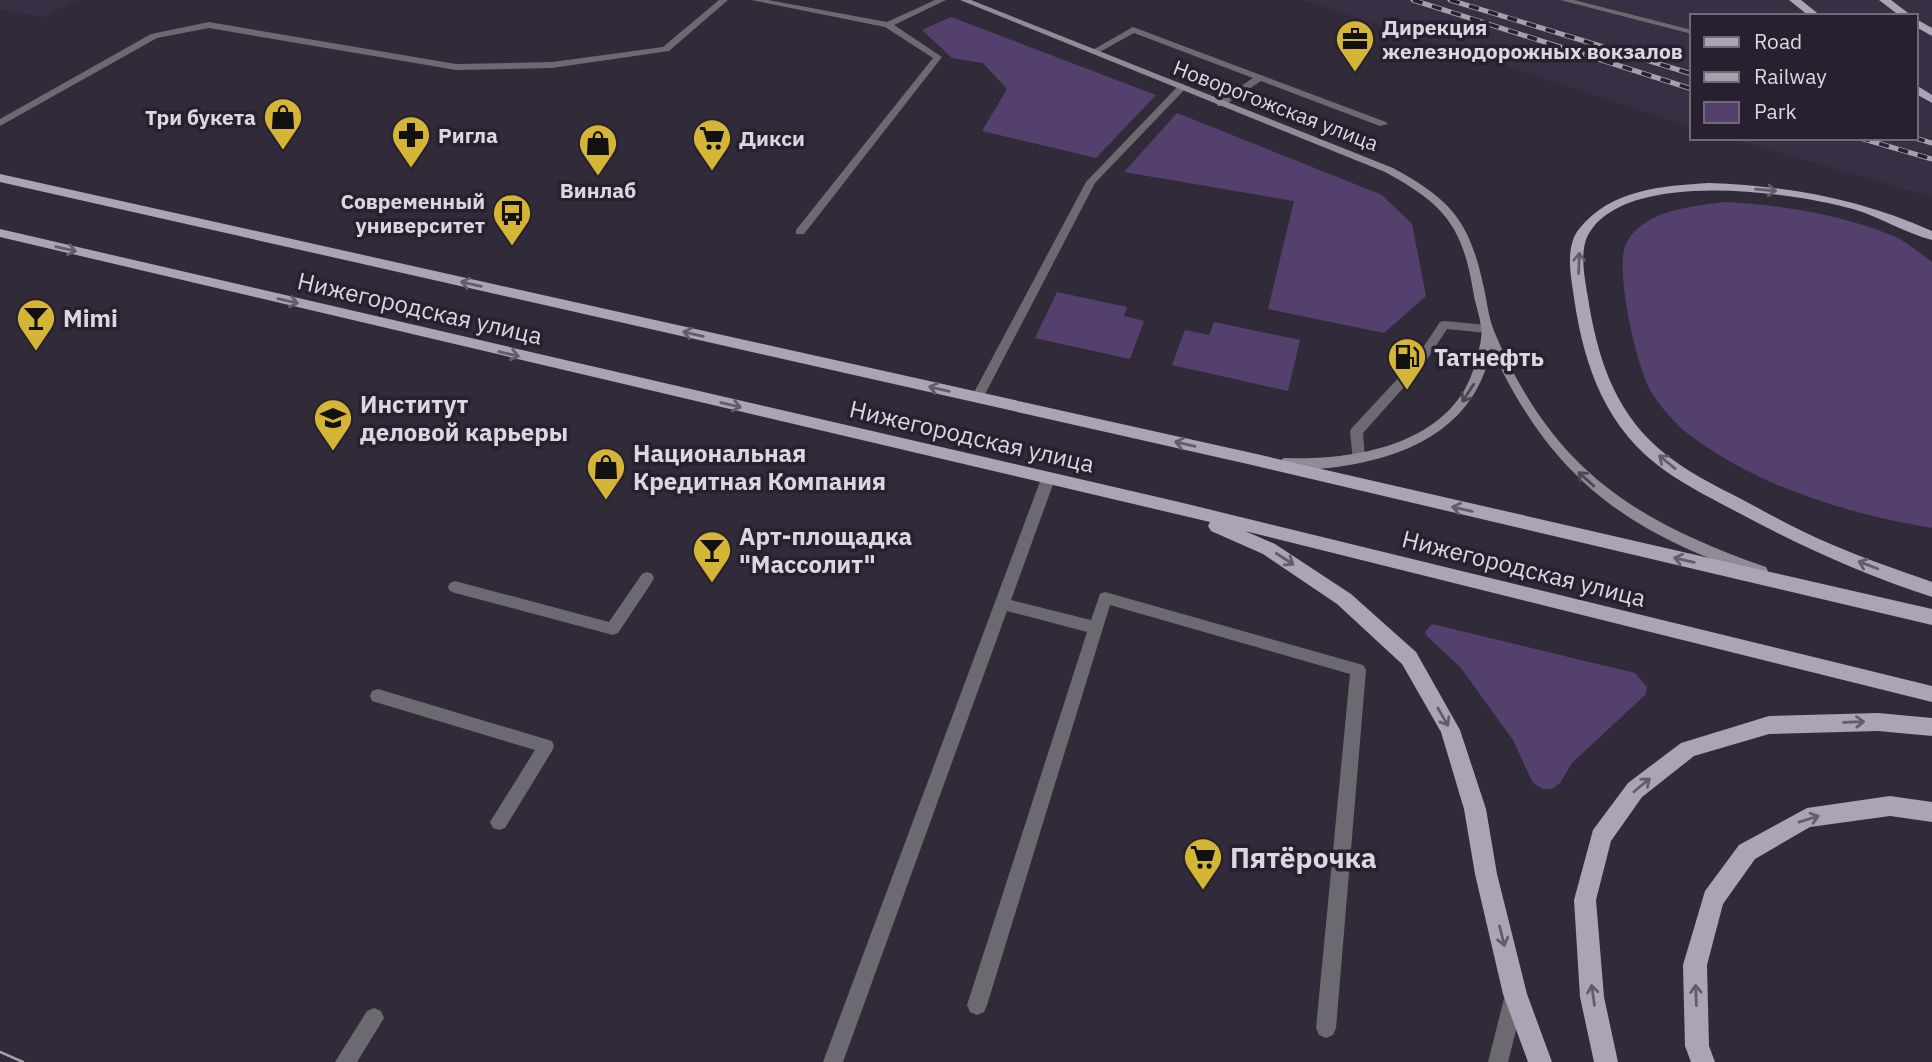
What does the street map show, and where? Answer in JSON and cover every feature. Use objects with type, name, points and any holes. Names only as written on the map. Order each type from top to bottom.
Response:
[{"type":"main road","points":[[1794,0],[1813,14]]},
{"type":"main road","points":[[1884,0],[1904,14]]},
{"type":"main road","name":"Нижегородская улица","points":[[0,178],[1252,459],[1932,617]]},
{"type":"main road","points":[[1932,236],[1855,205],[1797,194],[1718,186],[1670,187],[1631,198],[1601,213],[1582,233],[1577,263],[1586,344],[1606,394],[1643,443],[1684,476],[1810,543],[1932,590]]},
{"type":"main road","name":"Нижегородская улица","points":[[0,233],[1179,508],[1932,694]]},
{"type":"main road","points":[[1179,508],[1269,549],[1344,599],[1409,658],[1450,730],[1475,809],[1486,874],[1516,994],[1540,1062]]},
{"type":"main road","points":[[1606,1062],[1592,997],[1585,900],[1601,837],[1635,790],[1688,749],[1769,725],[1878,722],[1932,727]]},
{"type":"main road","points":[[1703,1062],[1697,1046],[1695,965],[1713,899],[1747,852],[1807,818],[1890,806],[1932,812]]},
{"type":"street","points":[[0,124],[154,36],[209,25],[456,67],[552,65],[666,49],[724,0]]},
{"type":"street","points":[[755,0],[888,25],[938,57],[800,232]]},
{"type":"street","points":[[888,25],[942,0]]},
{"type":"street","name":"Новорогожская улица","points":[[964,0],[1389,170],[1416,184],[1445,205],[1470,247],[1488,329]]},
{"type":"street","points":[[1564,0],[1690,32]]},
{"type":"street","points":[[1093,52],[1133,30],[1382,124]]},
{"type":"street","points":[[1220,104],[1260,78]]},
{"type":"street","points":[[978,398],[1091,182],[1181,88]]},
{"type":"street","points":[[1358,458],[1356,432],[1418,364],[1444,325],[1488,329]]},
{"type":"street","points":[[1252,459],[1314,466],[1358,458],[1407,444],[1451,416],[1472,388],[1483,363],[1488,329]]},
{"type":"street","points":[[1488,329],[1520,399],[1554,448],[1588,483],[1641,519],[1712,555],[1846,598]]},
{"type":"street","points":[[833,1062],[1048,479]]},
{"type":"street","points":[[455,587],[613,628],[647,578]]},
{"type":"street","points":[[977,1005],[1105,598],[1358,670],[1326,1028]]},
{"type":"street","points":[[1003,604],[1097,628]]},
{"type":"street","points":[[378,696],[546,746],[499,822]]},
{"type":"street","points":[[1498,1062],[1516,994]]},
{"type":"street","points":[[345,1062],[374,1018]]},
{"type":"shaded area","points":[[0,0],[78,0],[43,17],[0,10]]},
{"type":"shaded area","points":[[1302,0],[1932,0],[1932,197],[1736,140],[1918,140],[1918,14],[1690,14],[1690,126]]},
{"type":"green space","points":[[951,17],[1156,95],[1096,158],[982,131],[1007,89],[983,63],[952,58],[922,30]]},
{"type":"green space","points":[[1177,113],[1382,195],[1412,224],[1426,296],[1384,333],[1268,309],[1294,201],[1124,172]]},
{"type":"green space","points":[[1725,202],[1790,209],[1876,229],[1910,245],[1932,262],[1932,528],[1835,506],[1772,483],[1714,452],[1682,429],[1652,393],[1640,363],[1629,319],[1623,274],[1626,244],[1644,224],[1656,217],[1684,208]]},
{"type":"green space","points":[[1057,292],[1127,307],[1124,316],[1144,321],[1130,359],[1035,338]]},
{"type":"green space","points":[[1214,322],[1300,340],[1288,391],[1172,365],[1185,330],[1209,335]]},
{"type":"green space","points":[[1432,624],[1635,673],[1647,687],[1646,694],[1572,763],[1560,783],[1552,789],[1543,789],[1533,783],[1513,740],[1461,668],[1427,636],[1425,632]]},
{"type":"tram line","points":[[0,1052],[23,1062]]},
{"type":"railway","points":[[1413,0],[1690,88]]},
{"type":"railway","points":[[1450,0],[1690,73]]},
{"type":"railway","points":[[1918,139],[1932,143]]},
{"type":"railway","points":[[1867,140],[1932,159]]},
{"type":"place","name":"Дирекция железнодорожных вокзалов","points":[[1355,73]]},
{"type":"place","name":"Три букета","points":[[283,151]]},
{"type":"place","name":"Ригла","points":[[411,169]]},
{"type":"place","name":"Дикси","points":[[712,172]]},
{"type":"place","name":"Винлаб","points":[[598,177]]},
{"type":"place","name":"Современный университет","points":[[512,247]]},
{"type":"place","name":"Mimi","points":[[36,352]]},
{"type":"place","name":"Татнефть","points":[[1407,391]]},
{"type":"place","name":"Институт деловой карьеры","points":[[333,452]]},
{"type":"place","name":"Национальная Кредитная Компания","points":[[606,501]]},
{"type":"place","name":"Арт-площадка \"Массолит\"","points":[[712,584]]},
{"type":"place","name":"Пятёрочка","points":[[1203,891]]}]
